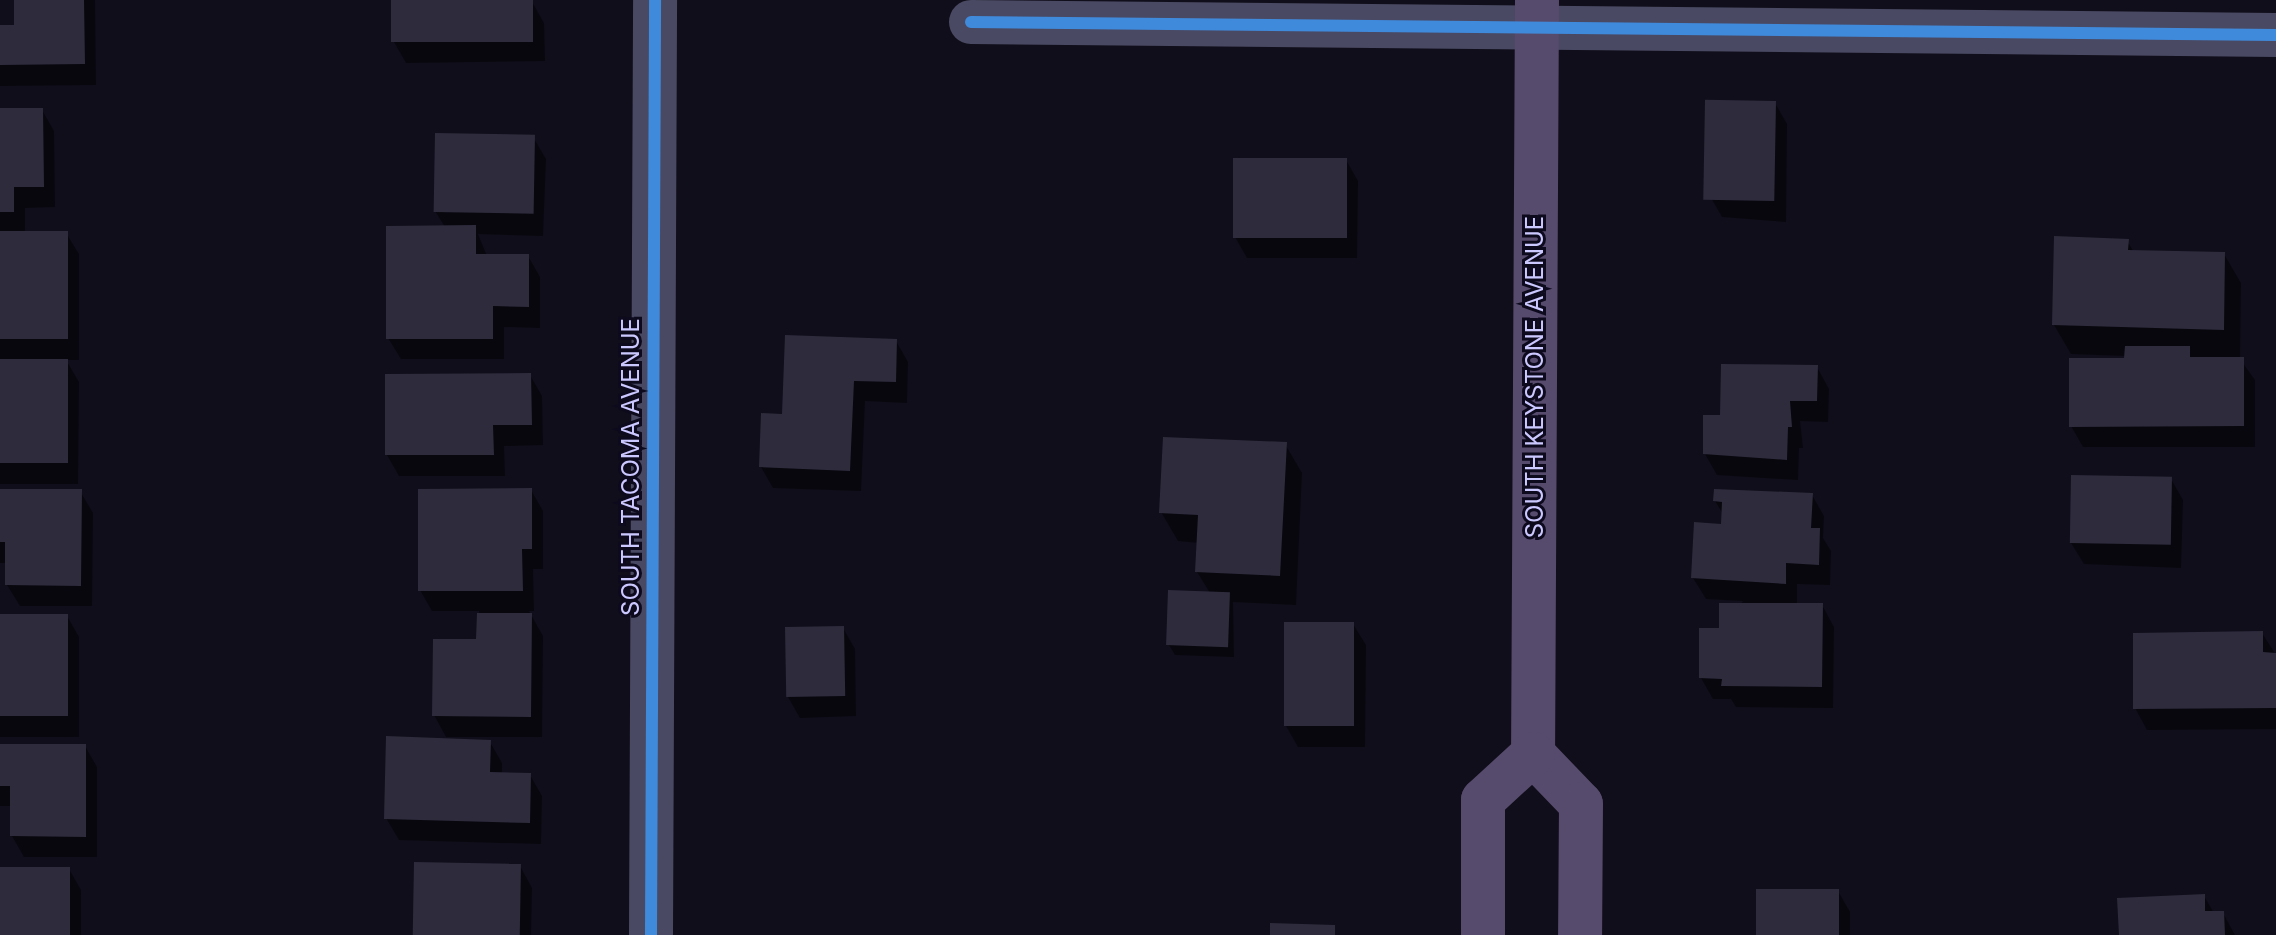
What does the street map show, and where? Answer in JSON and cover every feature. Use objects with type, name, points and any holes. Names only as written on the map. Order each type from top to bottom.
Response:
[{"type":"main road","name":"SOUTH KEYSTONE AVENUE","points":[[1533,754],[1537,14]]},
{"type":"main road","points":[[1483,935],[1483,800],[1533,754],[1581,804],[1580,935]]},
{"type":"street","name":"SOUTH TACOMA AVENUE","points":[[651,935],[655,0]]},
{"type":"street","points":[[971,22],[1537,14],[2276,35]]},
{"type":"building","points":[[14,0],[84,0],[85,64],[0,65],[0,25],[14,25]]},
{"type":"building","points":[[391,0],[533,0],[533,42],[391,42]]},
{"type":"building","points":[[1705,100],[1776,101],[1774,201],[1703,200]]},
{"type":"building","points":[[0,108],[43,108],[44,187],[14,187],[14,212],[0,212]]},
{"type":"building","points":[[435,133],[535,135],[534,214],[434,212]]},
{"type":"building","points":[[1233,158],[1347,158],[1347,238],[1233,238]]},
{"type":"building","points":[[476,225],[476,254],[529,254],[529,307],[493,306],[493,339],[386,339],[386,226]]},
{"type":"building","points":[[0,231],[68,231],[68,339],[0,339]]},
{"type":"building","points":[[2054,236],[2129,239],[2128,250],[2225,252],[2224,330],[2052,325]]},
{"type":"building","points":[[785,335],[897,339],[896,382],[854,381],[850,471],[759,467],[761,413],[782,414]]},
{"type":"building","points":[[2125,346],[2190,346],[2190,357],[2244,357],[2244,426],[2069,427],[2069,358],[2124,358]]},
{"type":"building","points":[[0,359],[68,359],[68,463],[0,463]]},
{"type":"building","points":[[1721,364],[1818,365],[1817,401],[1790,401],[1792,427],[1788,427],[1787,460],[1703,454],[1703,415],[1720,415]]},
{"type":"building","points":[[531,373],[532,425],[493,425],[494,455],[385,455],[385,374]]},
{"type":"building","points":[[1163,437],[1287,442],[1280,576],[1195,572],[1198,515],[1159,513]]},
{"type":"building","points":[[2071,475],[2172,477],[2171,545],[2070,543]]},
{"type":"building","points":[[532,488],[532,549],[522,549],[523,591],[418,591],[418,489]]},
{"type":"building","points":[[0,489],[82,489],[81,586],[5,585],[5,542],[0,542]]},
{"type":"building","points":[[1714,489],[1813,493],[1811,528],[1820,528],[1819,565],[1786,563],[1786,584],[1691,578],[1694,522],[1721,524],[1722,502],[1713,501]]},
{"type":"building","points":[[1168,590],[1230,592],[1228,647],[1166,645]]},
{"type":"building","points":[[1719,603],[1823,603],[1822,687],[1721,686],[1722,679],[1699,678],[1699,628],[1719,628]]},
{"type":"building","points":[[477,613],[532,613],[531,717],[432,716],[433,639],[476,639]]},
{"type":"building","points":[[0,614],[68,614],[68,716],[0,716]]},
{"type":"building","points":[[1284,622],[1354,622],[1354,726],[1284,726]]},
{"type":"building","points":[[844,626],[845,696],[786,697],[785,627]]},
{"type":"building","points":[[2263,631],[2263,652],[2276,653],[2276,708],[2133,709],[2133,633]]},
{"type":"building","points":[[386,736],[491,740],[490,772],[531,773],[530,823],[384,819]]},
{"type":"building","points":[[0,744],[86,744],[86,837],[10,836],[10,786],[0,786]]},
{"type":"building","points":[[414,862],[521,864],[520,935],[413,935]]},
{"type":"building","points":[[0,867],[70,867],[70,935],[0,935]]},
{"type":"building","points":[[1756,889],[1839,889],[1839,935],[1756,935]]},
{"type":"building","points":[[2205,894],[2205,911],[2224,911],[2225,935],[2119,935],[2117,898]]},
{"type":"building","points":[[1270,923],[1335,925],[1335,935],[1270,935]]},
{"type":"cycle path","points":[[651,935],[655,0]]},
{"type":"cycle path","points":[[971,22],[2276,35]]}]
